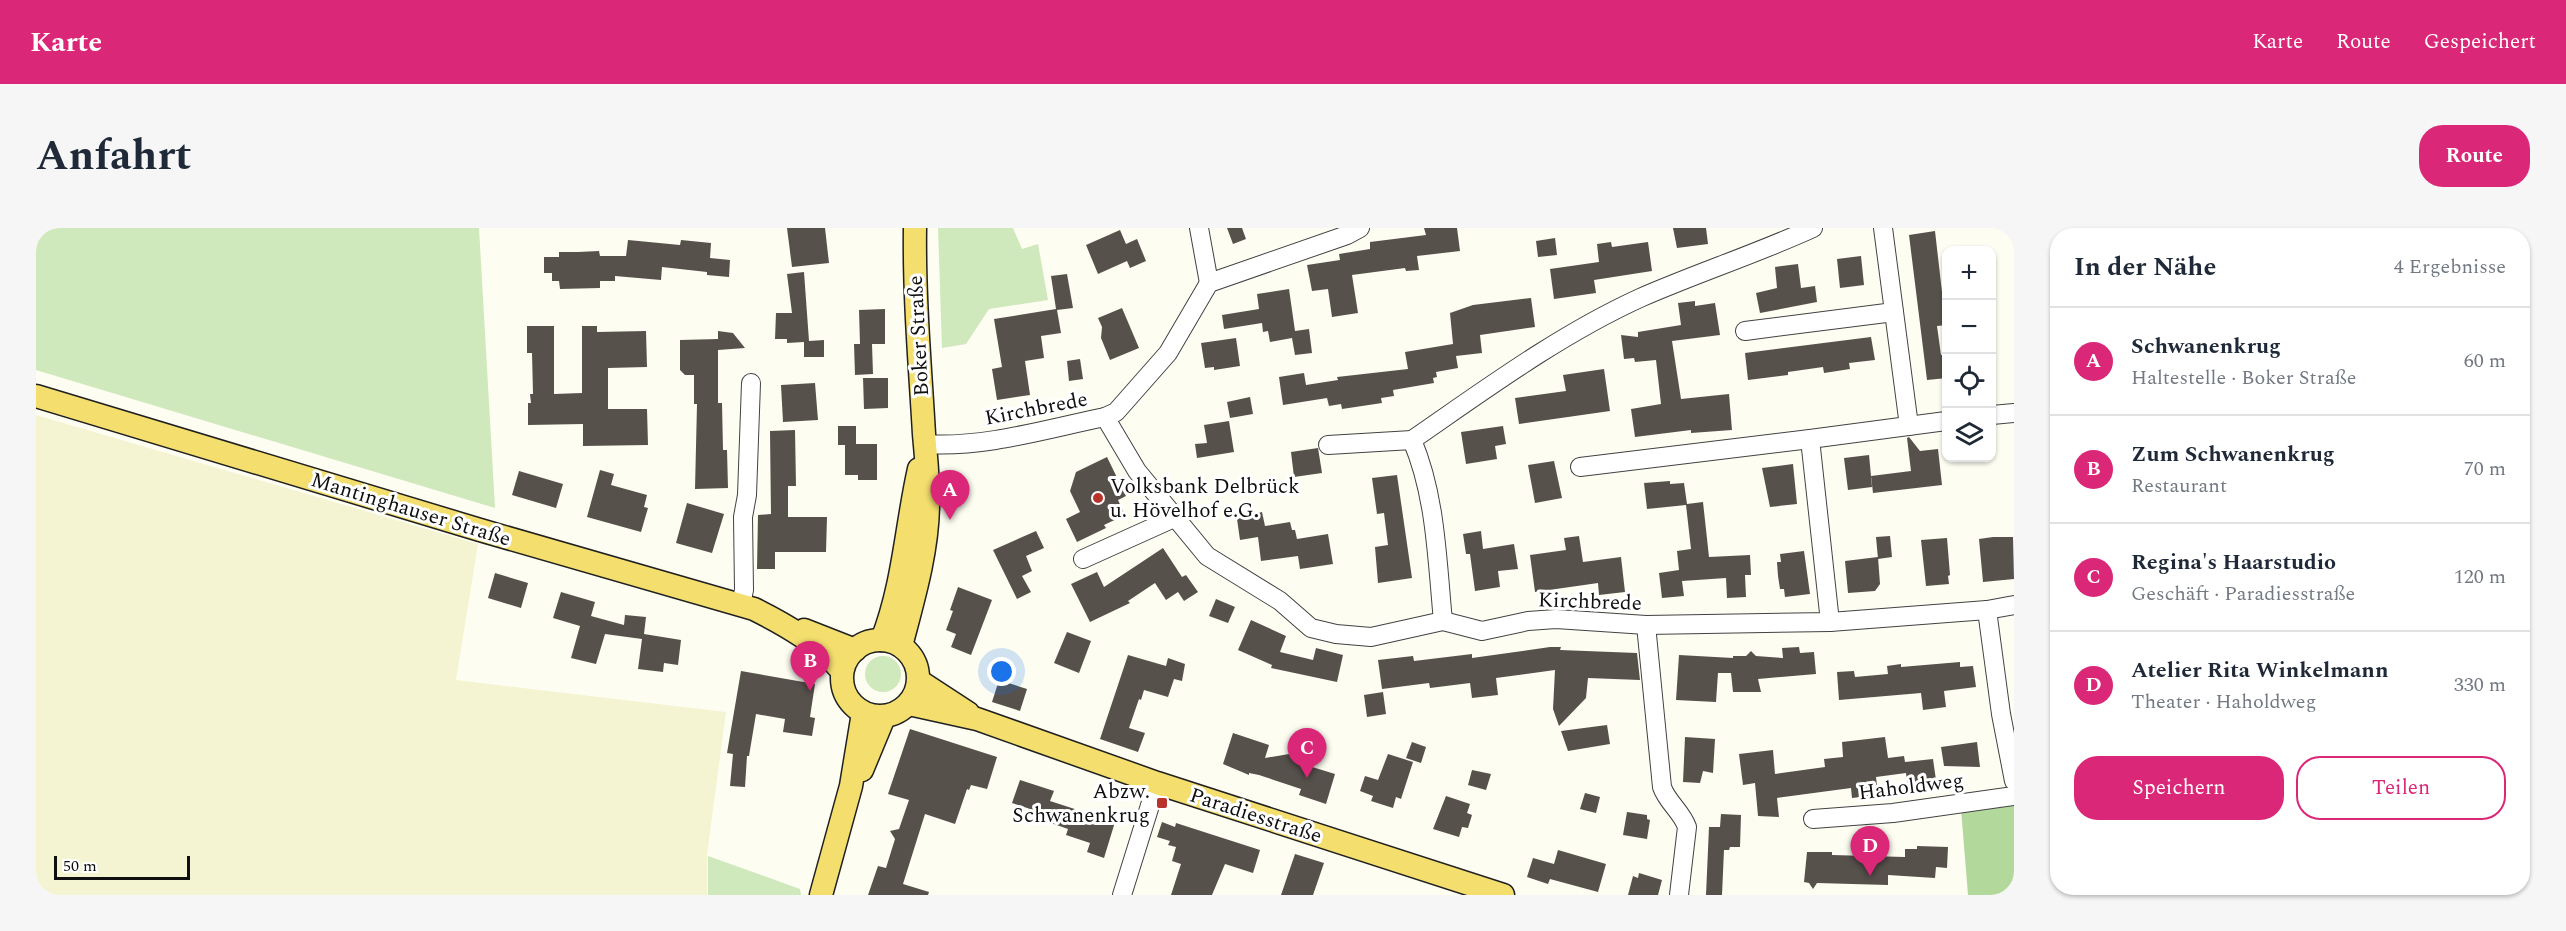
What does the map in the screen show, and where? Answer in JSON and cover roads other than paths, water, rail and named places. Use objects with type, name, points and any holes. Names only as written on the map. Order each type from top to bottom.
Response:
[{"type":"main road","name":"Boker Straße","points":[[892,643],[917,585],[926,537],[928,480],[914,264],[915,228]]},
{"type":"main road","name":"Mantinghauser Straße","points":[[36,396],[480,530],[741,604],[785,625],[838,642],[855,650]]},
{"type":"main road","name":"Mantinghauser Straße","points":[[785,625],[831,658],[842,671]]},
{"type":"main road","points":[[872,641],[892,643],[911,655],[917,667],[919,681],[916,693],[909,704],[897,713],[873,715],[853,705],[842,683],[842,671],[847,659],[855,650],[872,641]]},
{"type":"main road","name":"Paradiesstraße","points":[[919,681],[977,719]]},
{"type":"main road","name":"Paradiesstraße","points":[[909,704],[977,719],[1157,783],[1503,895]]},
{"type":"main road","points":[[821,895],[873,715]]},
{"type":"street","points":[[1199,228],[1209,283]]},
{"type":"street","points":[[1105,417],[1116,412],[1168,353],[1209,283],[1347,235],[1360,228]]},
{"type":"street","points":[[1328,445],[1412,440],[1515,369],[1605,316],[1784,235],[1813,228]]},
{"type":"street","points":[[1883,228],[1909,426]]},
{"type":"street","points":[[1745,331],[1894,312]]},
{"type":"street","points":[[741,604],[744,590],[743,517],[747,495],[751,383]]},
{"type":"street","points":[[1996,415],[2014,413]]},
{"type":"street","name":"Kirchbrede","points":[[925,444],[948,446],[985,441],[1105,417],[1137,471],[1207,556],[1280,601],[1311,628],[1336,634],[1371,637],[1443,621],[1482,631],[1528,621],[1556,619],[1646,625],[1830,622],[1987,610],[2014,605]]},
{"type":"street","points":[[1580,466],[1942,422]]},
{"type":"street","points":[[1810,438],[1830,622]]},
{"type":"street","points":[[1412,440],[1424,466],[1428,489],[1443,621]]},
{"type":"street","points":[[1083,559],[1174,518]]},
{"type":"street","points":[[1987,610],[2007,713],[2014,781]]},
{"type":"street","points":[[1646,625],[1662,786],[1665,796],[1687,827],[1678,895]]},
{"type":"street","points":[[1122,895],[1157,783]]},
{"type":"street","name":"Haholdweg","points":[[1813,819],[1893,813],[2014,796]]},
{"type":"place","name":"Volksbank Delbrück u. Hövelhof e.G.","points":[[1098,498]]},
{"type":"place","name":"Schwanenkrug","points":[[950,520]]},
{"type":"place","name":"Zum Schwanenkrug","points":[[810,691]]},
{"type":"place","name":"Regina's Haarstudio","points":[[1307,778]]},
{"type":"place","name":"Abzw. Schwanenkrug","points":[[1162,803]]},
{"type":"place","name":"Atelier Rita Winkelmann","points":[[1870,876]]}]
